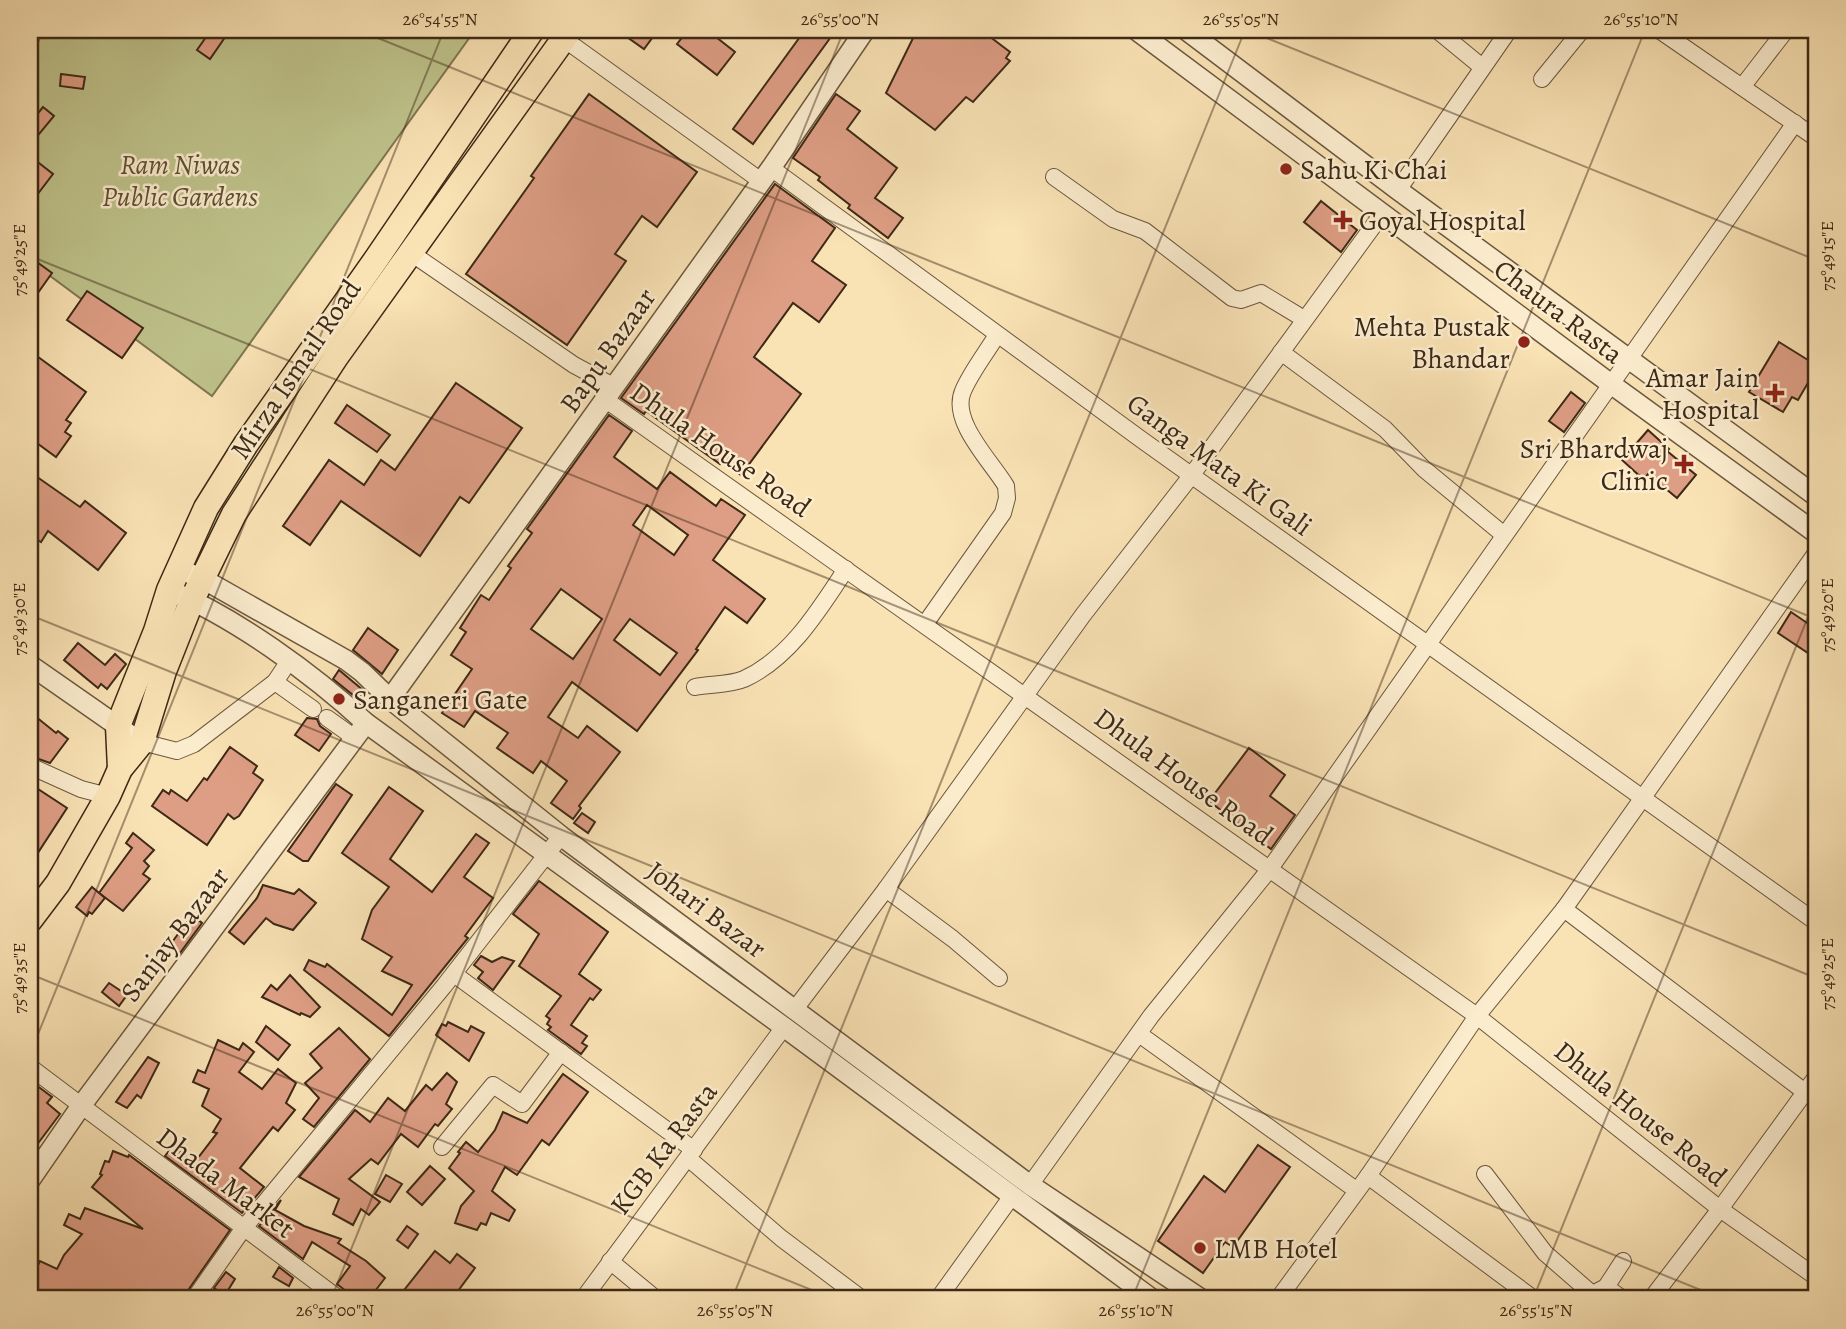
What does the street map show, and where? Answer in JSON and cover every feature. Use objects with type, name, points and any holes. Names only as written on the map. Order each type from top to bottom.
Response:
[{"type":"highway","name":"Mirza Ismail Road","points":[[120,769],[118,726],[174,580],[206,508],[246,444],[532,30]]},
{"type":"highway","name":"Mirza Ismail Road","points":[[30,920],[58,883],[108,796],[120,769],[142,742],[164,671],[198,589],[234,514],[266,461],[336,357],[567,34]]},
{"type":"street","name":"Bapu Bazaar","points":[[390,699],[611,394],[865,30]]},
{"type":"street","name":"Chaura Rasta","points":[[1136,30],[1382,215],[1816,533]]},
{"type":"street","points":[[1437,30],[1482,66]]},
{"type":"street","points":[[1398,190],[1509,30]]},
{"type":"street","points":[[1542,79],[1582,30]]},
{"type":"street","points":[[1659,30],[1816,138]]},
{"type":"street","points":[[1742,87],[1786,30]]},
{"type":"street","name":"Chaura Rasta","points":[[1196,33],[1398,190],[1816,495]]},
{"type":"street","name":"Ganga Mata Ki Gali","points":[[567,34],[997,335],[1816,922]]},
{"type":"street","points":[[1030,1185],[1139,1034],[1269,870],[1795,123]]},
{"type":"street","points":[[1054,177],[1114,219],[1145,231],[1232,298],[1241,300],[1261,293],[1304,319]]},
{"type":"street","points":[[795,1009],[1083,615],[1191,476],[1382,215]]},
{"type":"street","name":"Dhula House Road","points":[[411,253],[575,365],[846,569],[1477,1016],[1720,1209],[1816,1277]]},
{"type":"street","points":[[925,624],[1003,513],[1007,498],[1006,486],[964,425],[960,409],[962,393],[997,335]]},
{"type":"street","points":[[1281,352],[1385,429],[1424,469],[1504,535]]},
{"type":"street","points":[[1278,1299],[1368,1176],[1477,1016],[1564,909],[1816,553]]},
{"type":"street","points":[[695,687],[743,679],[783,653],[821,607],[846,569]]},
{"type":"street","name":"Johari Bazar","points":[[174,580],[346,660],[362,671],[390,699],[561,836],[1030,1185],[1201,1299]]},
{"type":"street","name":"Johari Bazar","points":[[198,589],[327,688],[360,731],[547,854],[1152,1299]]},
{"type":"street","points":[[30,665],[142,742],[177,751],[194,744],[275,682],[289,661]]},
{"type":"street","points":[[275,682],[313,709]]},
{"type":"street","points":[[327,718],[360,731]]},
{"type":"street","name":"Sanjay Bazaar","points":[[30,1180],[81,1106],[360,731]]},
{"type":"street","points":[[30,766],[81,789],[108,796]]},
{"type":"street","points":[[194,1299],[243,1229],[454,974],[561,836]]},
{"type":"street","points":[[886,888],[999,978]]},
{"type":"street","points":[[640,922],[653,904]]},
{"type":"street","points":[[1564,909],[1805,1092]]},
{"type":"street","points":[[454,974],[561,1052],[691,1154],[781,1238],[862,1299]]},
{"type":"street","name":"KGB Ka Rasta","points":[[583,1299],[784,1027]]},
{"type":"street","points":[[1139,1034],[1356,1190]]},
{"type":"street","points":[[442,1147],[493,1085],[522,1104],[561,1052]]},
{"type":"street","name":"Dhada Market","points":[[30,1067],[339,1299]]},
{"type":"street","points":[[1651,1299],[1816,1077]]},
{"type":"street","points":[[1485,1174],[1545,1253],[1593,1293],[1623,1299]]},
{"type":"street","points":[[1368,1176],[1534,1299]]},
{"type":"street","points":[[938,1299],[1012,1196]]},
{"type":"street","points":[[610,1261],[656,1299]]},
{"type":"street","points":[[1593,1293],[1623,1261]]},
{"type":"green space","name":"Ram Niwas Public Gardens","points":[[30,30],[475,30],[212,396],[30,261]]},
{"type":"building","points":[[211,30],[230,30],[210,59],[197,50]]},
{"type":"building","points":[[617,30],[658,30],[644,49]]},
{"type":"building","points":[[688,30],[707,30],[735,52],[717,75],[677,44]]},
{"type":"building","points":[[805,30],[836,30],[753,144],[733,129]]},
{"type":"building","points":[[917,30],[981,30],[1010,52],[1006,58],[1010,61],[973,102],[966,97],[935,130],[886,93]]},
{"type":"building","points":[[61,74],[85,77],[83,89],[60,86]]},
{"type":"building","points":[[589,94],[697,172],[657,227],[642,216],[615,254],[626,261],[567,345],[466,274]]},
{"type":"building","points":[[836,94],[860,111],[847,129],[897,168],[875,198],[903,218],[888,238],[848,208],[850,205],[818,180],[820,177],[793,158]]},
{"type":"building","points":[[43,107],[54,116],[30,145],[30,123]]},
{"type":"building","points":[[30,156],[53,174],[30,204]]},
{"type":"building","points":[[775,184],[835,228],[812,261],[846,285],[819,322],[793,303],[754,357],[801,394],[741,475],[722,461],[720,464],[646,411],[644,414],[621,398]]},
{"type":"building","points":[[1321,201],[1357,230],[1341,252],[1304,222]]},
{"type":"building","points":[[30,257],[52,273],[30,304]]},
{"type":"building","points":[[87,291],[143,328],[122,358],[67,320]]},
{"type":"building","points":[[1779,342],[1816,365],[1798,400],[1792,397],[1783,412],[1749,392]]},
{"type":"building","points":[[30,351],[86,392],[66,420],[71,423],[65,432],[71,436],[56,457],[30,438]]},
{"type":"building","points":[[456,383],[522,428],[469,503],[460,497],[420,556],[341,501],[310,545],[283,526],[329,460],[364,485],[381,460],[395,470]]},
{"type":"building","points":[[1571,392],[1585,403],[1564,432],[1549,421]]},
{"type":"building","points":[[347,405],[390,435],[377,452],[335,423]]},
{"type":"building","points":[[609,415],[632,431],[614,457],[657,489],[670,472],[716,506],[721,499],[745,515],[713,560],[765,599],[747,623],[725,607],[696,649],[698,650],[637,731],[572,682],[548,717],[578,738],[587,726],[620,752],[579,806],[581,808],[573,819],[551,803],[567,781],[541,761],[533,773],[497,748],[508,733],[475,711],[464,727],[442,713],[472,669],[451,655],[466,632],[460,628],[481,595],[489,600],[511,568],[508,566],[532,533],[527,529]],"holes":[[[647,505],[688,535],[674,555],[633,525]],[[561,589],[602,619],[573,659],[531,629]],[[630,619],[677,653],[660,675],[614,640]]]},
{"type":"building","points":[[1648,430],[1669,449],[1667,451],[1696,475],[1677,498],[1648,474],[1643,479],[1622,460]]},
{"type":"building","points":[[30,472],[80,507],[85,501],[126,533],[98,570],[48,531],[41,542],[30,535]]},
{"type":"building","points":[[1791,612],[1816,629],[1816,647],[1811,655],[1778,633]]},
{"type":"building","points":[[368,628],[398,650],[382,674],[353,650]]},
{"type":"building","points":[[78,643],[105,665],[115,654],[126,664],[107,689],[101,684],[98,688],[64,660]]},
{"type":"building","points":[[339,670],[364,691],[358,699],[333,679]]},
{"type":"building","points":[[30,712],[68,739],[50,763],[30,756]]},
{"type":"building","points":[[307,718],[317,719],[320,726],[331,734],[319,751],[295,735]]},
{"type":"building","points":[[230,747],[257,766],[253,773],[263,780],[239,816],[234,819],[228,814],[207,845],[152,806],[163,790],[169,794],[171,790],[187,801],[204,778],[207,780]]},
{"type":"building","points":[[1249,748],[1285,775],[1270,796],[1295,815],[1271,849],[1209,801]]},
{"type":"building","points":[[30,777],[36,780],[32,785],[67,808],[30,865]]},
{"type":"building","points":[[336,784],[352,795],[308,861],[303,861],[288,851]]},
{"type":"building","points":[[389,787],[423,811],[390,859],[432,892],[476,834],[489,843],[464,877],[493,898],[465,936],[468,938],[389,1036],[304,970],[309,960],[325,967],[327,964],[392,1015],[412,985],[382,971],[392,957],[362,939],[372,910],[389,887],[342,853]]},
{"type":"building","points":[[582,813],[595,822],[588,833],[574,823]]},
{"type":"building","points":[[133,833],[154,850],[144,861],[149,866],[143,874],[150,879],[123,911],[99,893],[132,848],[126,843]]},
{"type":"building","points":[[539,881],[608,932],[579,974],[601,990],[593,1000],[590,998],[571,1025],[587,1036],[582,1043],[587,1046],[581,1054],[548,1030],[551,1027],[547,1024],[550,1019],[546,1016],[561,996],[519,966],[539,934],[513,914]]},
{"type":"building","points":[[263,885],[294,894],[299,889],[316,903],[293,930],[274,924],[266,918],[244,944],[229,932],[257,898]]},
{"type":"building","points":[[92,887],[105,898],[92,914],[89,912],[87,916],[76,907]]},
{"type":"building","points":[[192,915],[202,923],[180,953],[170,945]]},
{"type":"building","points":[[481,956],[492,962],[502,957],[514,961],[493,990],[478,978],[483,972],[474,965]]},
{"type":"building","points":[[290,975],[320,1007],[310,1017],[262,997],[271,985],[277,990]]},
{"type":"building","points":[[109,983],[127,995],[119,1006],[102,992]]},
{"type":"building","points":[[448,1022],[468,1032],[471,1026],[484,1033],[469,1061],[436,1035],[442,1024],[446,1026]]},
{"type":"building","points":[[266,1026],[290,1045],[278,1060],[256,1042]]},
{"type":"building","points":[[339,1028],[370,1059],[314,1127],[303,1119],[319,1098],[305,1083],[322,1068],[310,1054]]},
{"type":"building","points":[[218,1040],[239,1050],[243,1043],[254,1052],[239,1072],[262,1089],[278,1069],[296,1083],[286,1103],[295,1110],[278,1131],[273,1127],[240,1168],[264,1187],[242,1213],[165,1156],[173,1146],[194,1163],[217,1133],[213,1132],[221,1119],[202,1106],[209,1089],[193,1082],[198,1070],[205,1073]]},
{"type":"building","points":[[148,1057],[159,1063],[141,1098],[137,1095],[127,1108],[116,1102]]},
{"type":"building","points":[[447,1073],[457,1082],[446,1104],[452,1109],[438,1126],[435,1124],[418,1147],[401,1134],[378,1164],[371,1159],[349,1179],[380,1202],[369,1215],[361,1209],[353,1225],[333,1214],[339,1199],[299,1177],[355,1110],[370,1122],[388,1098],[405,1111],[426,1085],[432,1090]]},
{"type":"building","points":[[563,1074],[588,1092],[549,1145],[542,1140],[517,1175],[505,1167],[492,1191],[515,1210],[509,1221],[491,1213],[486,1225],[481,1223],[477,1230],[455,1223],[461,1206],[474,1191],[449,1168],[460,1153],[458,1152],[466,1142],[478,1152],[495,1130],[503,1112],[527,1123]]},
{"type":"building","points":[[36,1085],[52,1097],[47,1103],[60,1114],[30,1154],[30,1093]]},
{"type":"building","points":[[1258,1145],[1290,1167],[1233,1247],[1225,1242],[1203,1273],[1158,1241],[1204,1176],[1225,1192]]},
{"type":"building","points":[[113,1151],[128,1157],[129,1155],[230,1230],[182,1299],[52,1299],[30,1288],[40,1261],[57,1269],[64,1255],[82,1234],[64,1225],[69,1214],[80,1219],[85,1208],[143,1229],[92,1187],[102,1175],[100,1174],[105,1161],[109,1162]]},
{"type":"building","points":[[430,1166],[445,1179],[422,1205],[407,1192]]},
{"type":"building","points":[[386,1175],[402,1184],[390,1202],[375,1194]]},
{"type":"building","points":[[281,1200],[275,1210],[304,1226],[341,1239],[338,1243],[366,1261],[385,1278],[369,1299],[349,1299],[346,1291],[337,1284],[350,1266],[312,1242],[303,1259],[259,1226]]},
{"type":"building","points":[[407,1226],[418,1234],[408,1248],[397,1240]]},
{"type":"building","points":[[435,1251],[450,1263],[457,1254],[475,1268],[452,1299],[397,1299]]},
{"type":"building","points":[[279,1267],[293,1278],[289,1286],[273,1277]]},
{"type":"building","points":[[226,1272],[235,1279],[225,1295],[214,1288]]},
{"type":"place","name":"Sahu Ki Chai","points":[[1286,169]]},
{"type":"place","name":"Goyal Hospital","points":[[1343,220]]},
{"type":"place","name":"Mehta Pustak Bhandar","points":[[1524,342]]},
{"type":"place","name":"Amar Jain Hospital","points":[[1775,393]]},
{"type":"place","name":"Sri Bhardwaj Clinic","points":[[1684,464]]},
{"type":"place","name":"Sanganeri Gate","points":[[339,699]]},
{"type":"place","name":"LMB Hotel","points":[[1200,1248]]}]
